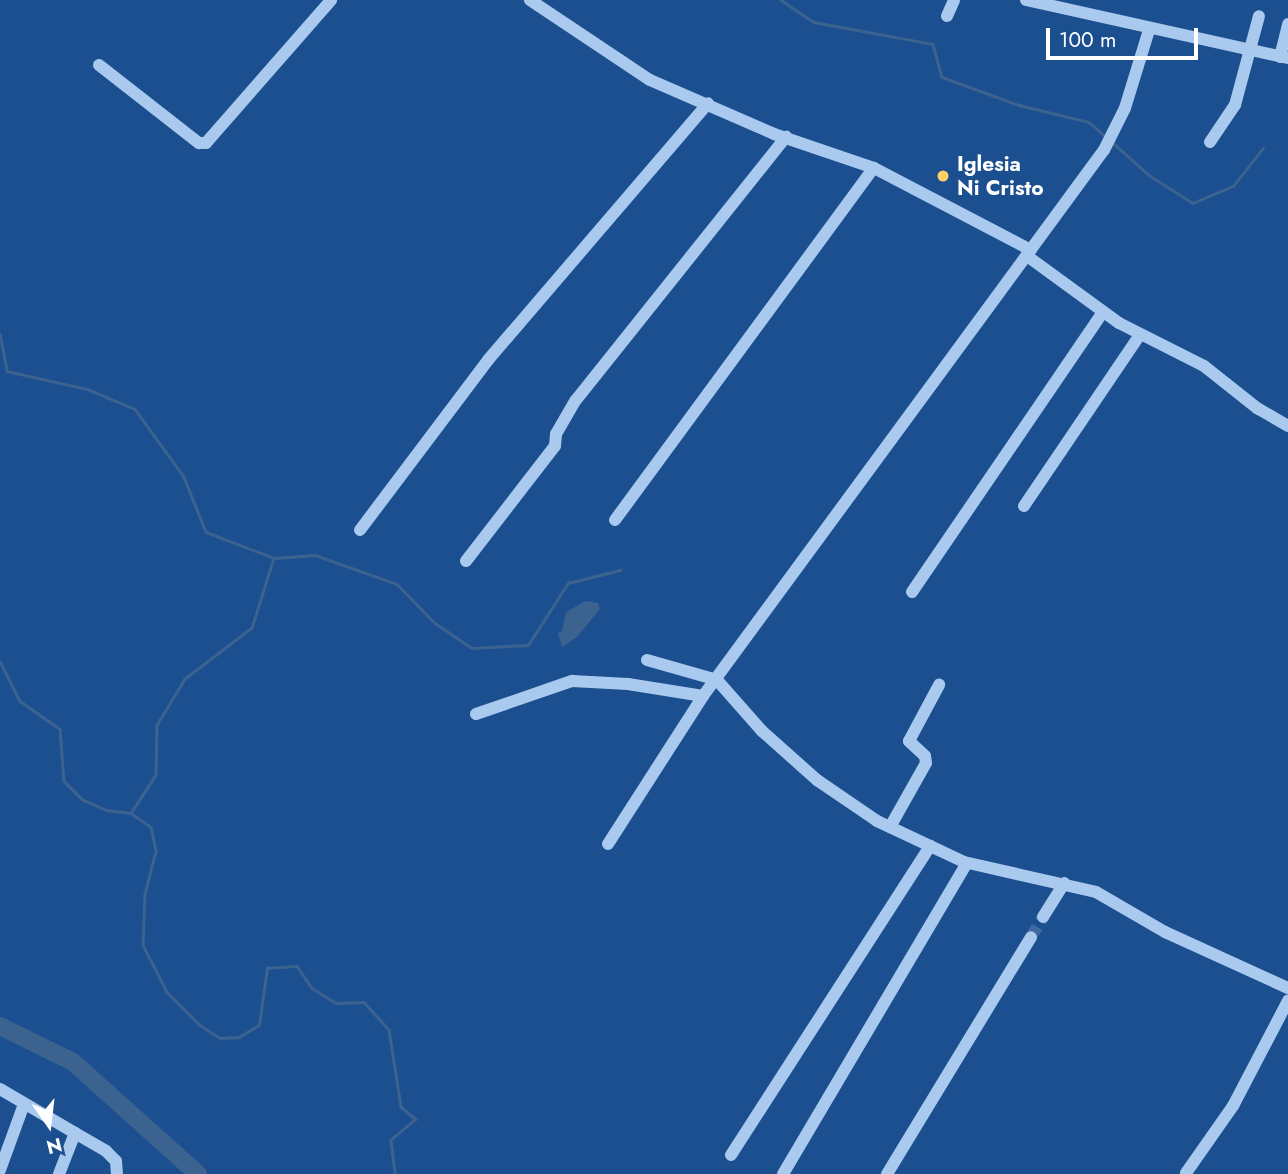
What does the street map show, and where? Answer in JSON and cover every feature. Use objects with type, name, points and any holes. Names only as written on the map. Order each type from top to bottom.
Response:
[{"type":"street","points":[[99,65],[199,143],[206,144],[331,0]]},
{"type":"street","points":[[530,0],[628,68],[786,137],[874,168],[1029,253],[1102,312],[1139,336],[1204,366],[1256,408],[1288,426]]},
{"type":"street","points":[[947,16],[954,0]]},
{"type":"street","points":[[1026,0],[1149,30],[1284,57],[1288,24]]},
{"type":"street","points":[[1210,142],[1235,105],[1259,16]]},
{"type":"street","points":[[608,844],[703,696],[1104,150],[1125,108],[1149,30]]},
{"type":"street","points":[[360,530],[495,351],[708,103]]},
{"type":"street","points":[[466,561],[555,446],[556,434],[576,400],[786,137]]},
{"type":"street","points":[[615,520],[874,168]]},
{"type":"street","points":[[912,592],[1102,312]]},
{"type":"street","points":[[1024,506],[1139,336]]},
{"type":"street","points":[[648,660],[717,680],[762,731],[817,780],[890,827],[967,863],[1031,880],[1064,883],[1096,892],[1165,932],[1288,988]]},
{"type":"street","points":[[476,714],[572,681],[628,684],[703,696]]},
{"type":"street","points":[[890,827],[926,763],[925,756],[909,741],[939,685]]},
{"type":"street","points":[[731,1155],[930,846]]},
{"type":"street","points":[[783,1174],[967,863]]},
{"type":"street","points":[[1043,917],[1064,883]]},
{"type":"street","points":[[887,1174],[1031,937]]},
{"type":"street","points":[[1186,1173],[1233,1106],[1288,1002]]},
{"type":"street","points":[[0,1089],[106,1151],[116,1161],[117,1174]]},
{"type":"street","points":[[0,1170],[24,1104]]},
{"type":"street","points":[[59,1174],[75,1133]]},
{"type":"water","points":[[586,601],[598,603],[600,609],[577,637],[562,647],[558,633],[562,631],[566,612]]},
{"type":"waterway","points":[[781,0],[814,22],[933,44],[942,77],[1019,105],[1089,122],[1105,136]]},
{"type":"waterway","points":[[1112,142],[1149,175],[1193,203],[1233,186],[1263,148]]},
{"type":"waterway","points":[[0,334],[7,371],[87,389],[135,409],[184,477],[206,532],[274,558],[252,628],[185,679],[157,725],[156,775],[132,812]]},
{"type":"waterway","points":[[275,558],[315,555],[397,584],[435,623],[472,648],[528,645],[568,583],[620,570]]},
{"type":"waterway","points":[[0,661],[20,701],[60,729],[64,781],[83,800],[106,810],[131,813],[151,827],[156,851],[145,894],[143,945],[167,992],[200,1025],[220,1038],[239,1037],[259,1025],[267,968],[297,966],[312,988],[336,1003],[364,1002],[389,1030],[401,1107],[416,1119],[391,1140],[395,1174]]},
{"type":"waterway","points":[[0,1026],[73,1062],[198,1174]]},
{"type":"tunnel","points":[[1031,937],[1043,917]]},
{"type":"place","name":"Iglesia Ni Cristo","points":[[943,176]]}]
